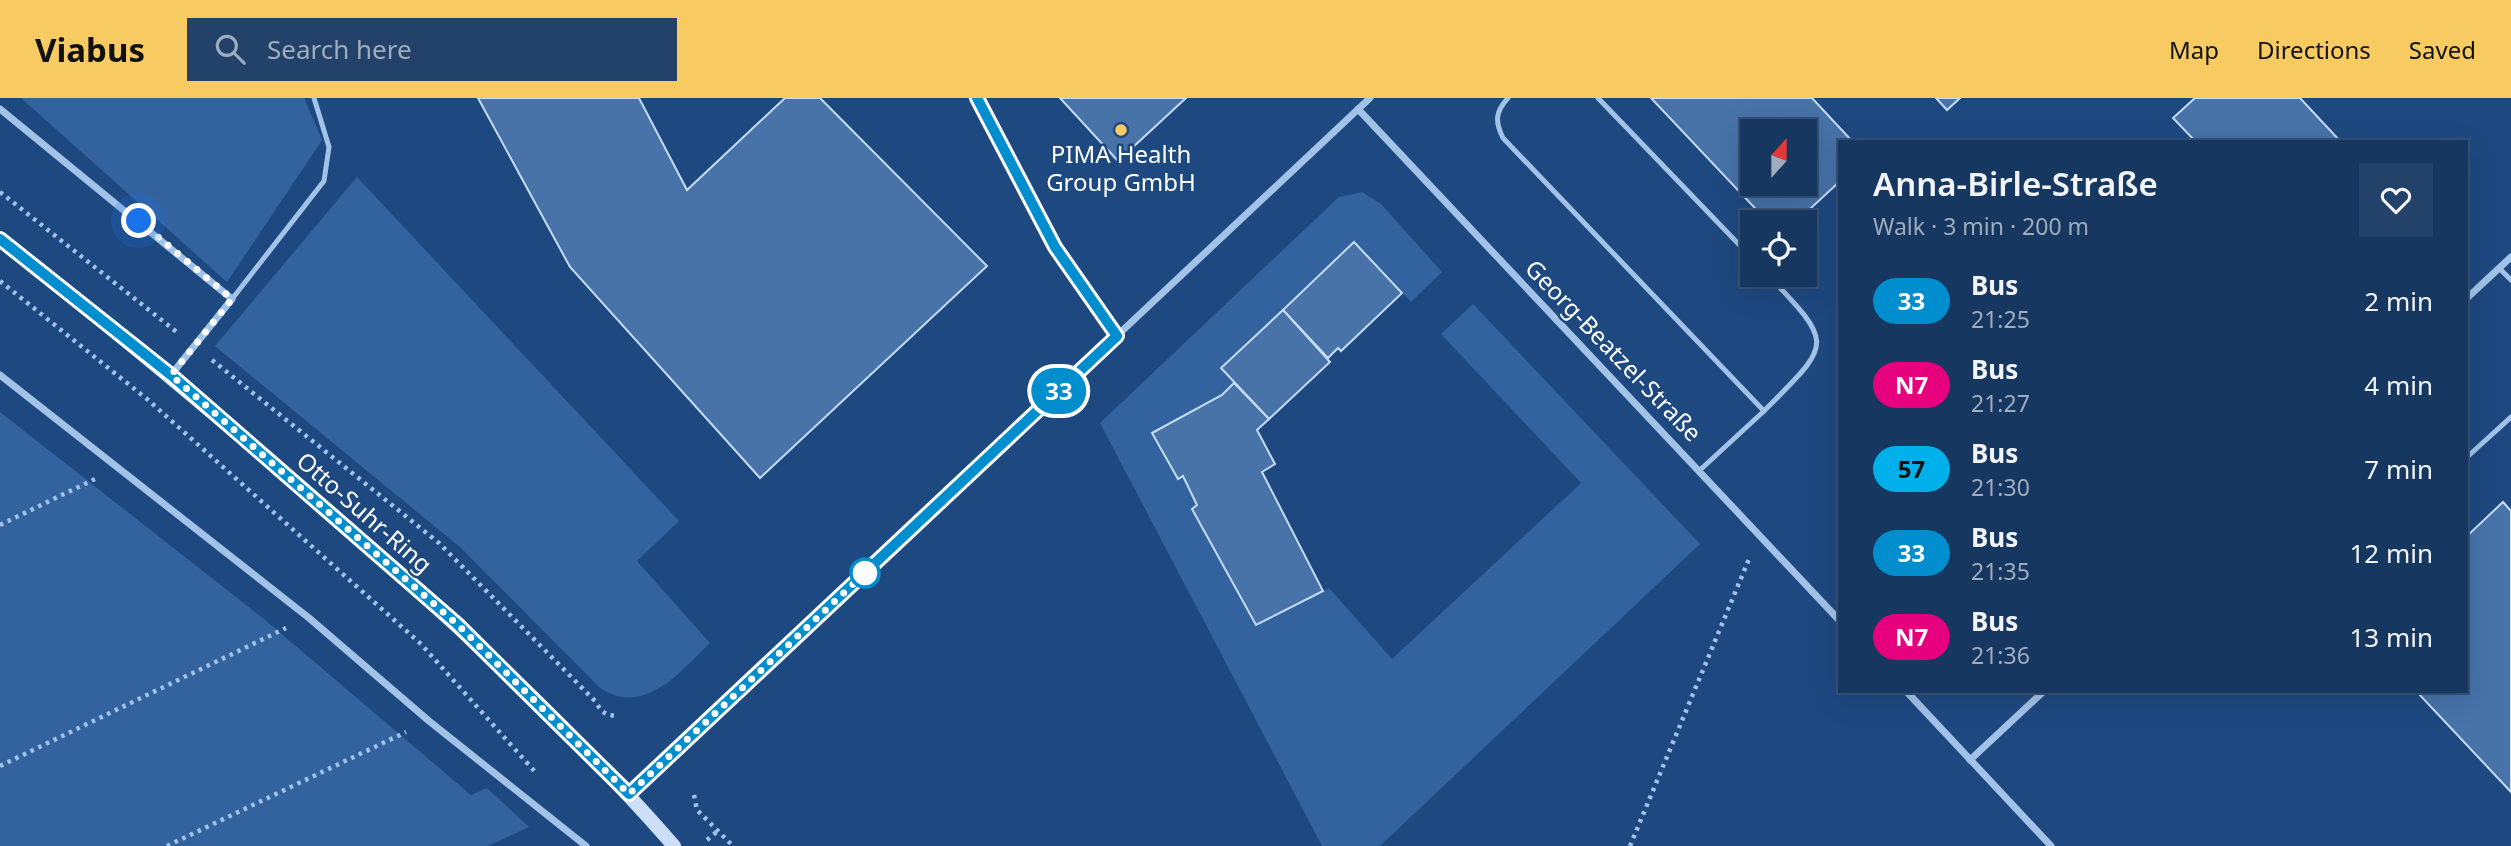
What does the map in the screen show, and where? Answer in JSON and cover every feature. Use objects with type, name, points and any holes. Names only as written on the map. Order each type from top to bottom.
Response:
[{"type":"street","points":[[977,98],[1055,247],[1117,336]]},
{"type":"street","points":[[629,794],[1370,98]]},
{"type":"street","points":[[0,109],[232,299],[171,375]]},
{"type":"street","name":"Georg-Beatzel-Straße","points":[[1359,109],[1838,619]]},
{"type":"street","name":"Otto-Suhr-Ring","points":[[0,239],[171,375],[457,624],[629,794],[674,846]]},
{"type":"street","points":[[2468,297],[2511,257]]},
{"type":"street","points":[[0,375],[121,467],[309,618],[429,721],[586,846]]},
{"type":"street","points":[[1908,693],[2051,846]]},
{"type":"street","points":[[1970,761],[2042,693]]},
{"type":"lane","points":[[232,299],[324,181],[329,147],[314,98]]},
{"type":"lane","points":[[1508,98],[1497,113],[1497,125],[1503,138],[1765,411]]},
{"type":"lane","points":[[1598,98],[1740,246]]},
{"type":"lane","points":[[2499,268],[2511,280]]},
{"type":"lane","points":[[1700,470],[1765,411],[1810,364],[1817,348],[1816,334],[1810,319],[1779,287]]},
{"type":"lane","points":[[2468,456],[2511,417]]},
{"type":"path","points":[[0,192],[439,542],[606,715],[616,716]]},
{"type":"path","points":[[0,281],[147,399],[421,644],[542,779]]},
{"type":"path","points":[[0,526],[121,467]]},
{"type":"path","points":[[1630,846],[1759,534]]},
{"type":"path","points":[[0,766],[309,618]]},
{"type":"path","points":[[167,846],[429,721]]},
{"type":"path","points":[[694,795],[697,810],[733,846]]},
{"type":"path","points":[[707,840],[719,830]]},
{"type":"shaded area","points":[[21,98],[304,98],[322,140],[227,282]]},
{"type":"shaded area","points":[[357,177],[679,521],[637,561],[710,643],[661,687],[632,697],[616,696],[600,688],[461,548],[215,346]]},
{"type":"shaded area","points":[[1362,192],[1381,204],[1442,272],[1411,302],[1354,242],[1221,368],[1234,383],[1222,395],[1153,433],[1177,479],[1183,476],[1197,505],[1193,509],[1256,625],[1329,588],[1392,659],[1581,483],[1441,334],[1473,304],[1700,544],[1380,846],[1322,846],[1100,423],[1339,197]]},
{"type":"shaded area","points":[[0,412],[264,619],[471,795],[487,788],[529,827],[488,846],[0,846]]},
{"type":"building","points":[[478,98],[639,98],[687,190],[785,98],[820,98],[987,266],[760,478],[570,267]]},
{"type":"building","name":"PIMA Health Group GmbH","points":[[1060,98],[1186,98],[1118,161]]},
{"type":"building","points":[[1651,98],[1812,98],[1851,140],[1838,140],[1838,183],[1809,210],[1757,210],[1743,196],[1817,196],[1817,119],[1740,119],[1740,192]]},
{"type":"building","points":[[1936,98],[1960,98],[1947,110]]},
{"type":"building","points":[[2195,98],[2300,98],[2339,140],[2194,140],[2173,118]]},
{"type":"building","points":[[1354,242],[1402,293],[1341,351],[1338,348],[1328,358],[1283,310]]},
{"type":"building","points":[[1283,310],[1330,362],[1269,419],[1221,368]]},
{"type":"building","points":[[1234,383],[1269,419],[1257,430],[1275,464],[1262,472],[1323,591],[1256,625],[1192,509],[1197,505],[1183,476],[1178,479],[1152,433],[1222,395]]},
{"type":"building","points":[[2503,502],[2511,511],[2511,792],[2418,693],[2468,693],[2468,535]]},
{"type":"bus line","name":"33","points":[[0,239],[171,375],[457,624],[629,794],[1117,336],[1075,280],[1055,247],[977,98]]},
{"type":"place","name":"PIMA Health Group GmbH","points":[[1121,130]]},
{"type":"route","points":[[139,221],[232,299],[171,375],[457,624],[629,794],[865,573]]}]
